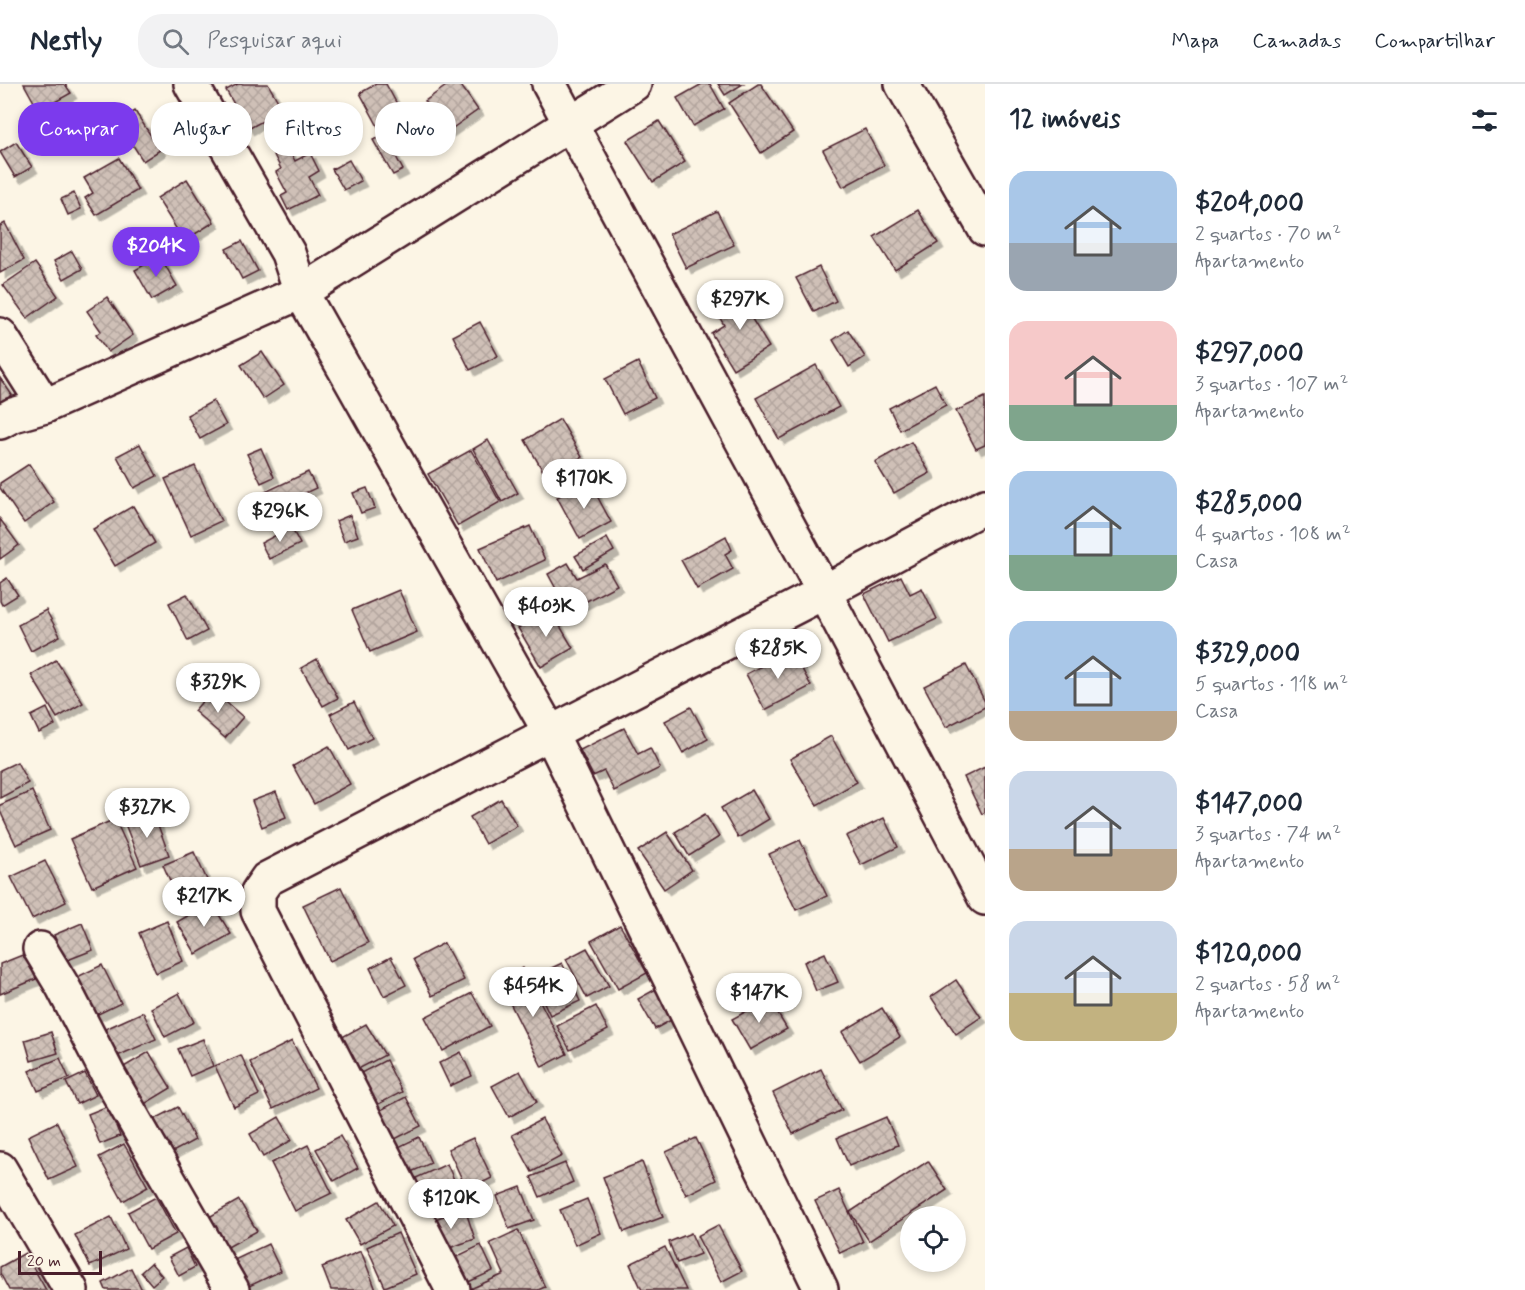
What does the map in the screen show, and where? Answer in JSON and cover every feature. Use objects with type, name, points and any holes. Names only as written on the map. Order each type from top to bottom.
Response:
[{"type":"street","points":[[191,84],[288,253],[301,291],[551,734],[829,1290]]},
{"type":"street","points":[[549,84],[824,592],[985,898]]},
{"type":"street","points":[[0,422],[13,415],[45,406],[301,291],[634,84]]},
{"type":"street","points":[[902,84],[985,229]]},
{"type":"street","points":[[0,335],[45,406]]},
{"type":"street","points":[[453,1290],[258,911],[258,892],[267,879],[551,734],[985,506]]},
{"type":"street","points":[[40,949],[63,987],[110,1078],[232,1290]]},
{"type":"street","points":[[0,1169],[71,1290]]},
{"type":"building","points":[[24,84],[65,84],[71,93],[55,102],[34,102]]},
{"type":"building","points":[[238,84],[268,84],[278,102],[264,102],[264,120],[252,127],[252,102],[233,102],[226,90]]},
{"type":"building","points":[[376,84],[386,84],[396,102],[375,102],[375,121],[360,93]]},
{"type":"building","points":[[449,84],[460,84],[478,110],[456,126],[456,102],[425,101]]},
{"type":"building","points":[[702,84],[710,84],[724,109],[693,126],[677,98]]},
{"type":"building","points":[[718,84],[743,84],[725,95]]},
{"type":"building","points":[[761,84],[793,132],[761,153],[729,103]]},
{"type":"building","points":[[139,117],[151,136],[151,156],[143,161],[139,155]]},
{"type":"building","points":[[659,121],[685,162],[653,182],[627,141]]},
{"type":"building","points":[[865,129],[884,165],[843,187],[823,150]]},
{"type":"building","points":[[16,142],[18,156],[25,156],[32,167],[15,177],[0,152]]},
{"type":"building","points":[[274,156],[292,156],[295,161],[304,156],[312,156],[319,171],[309,177],[318,195],[288,210],[281,196],[287,193],[276,172],[281,169]]},
{"type":"building","points":[[382,156],[396,156],[403,170],[393,175]]},
{"type":"building","points":[[119,158],[138,190],[96,215],[85,198],[93,193],[84,178]]},
{"type":"building","points":[[349,160],[361,181],[344,190],[332,169]]},
{"type":"building","points":[[187,179],[214,222],[184,241],[157,198]]},
{"type":"building","points":[[74,193],[81,209],[68,215],[61,199]]},
{"type":"building","points":[[918,210],[938,243],[895,270],[874,237]]},
{"type":"building","points":[[717,211],[734,245],[686,268],[669,234]]},
{"type":"building","points":[[5,223],[24,260],[0,273],[0,226]]},
{"type":"building","points":[[242,241],[258,271],[242,279],[226,249]]},
{"type":"building","points":[[72,251],[82,269],[64,279],[54,261]]},
{"type":"building","points":[[160,256],[177,286],[152,300],[135,270]]},
{"type":"building","points":[[35,263],[58,296],[27,318],[3,285]]},
{"type":"building","points":[[819,267],[836,301],[814,312],[796,278]]},
{"type":"building","points":[[752,292],[764,311],[752,319],[769,347],[733,369],[711,333],[724,325],[717,313]]},
{"type":"building","points":[[107,297],[133,335],[108,352],[96,335],[101,331],[87,311]]},
{"type":"building","points":[[480,322],[498,356],[470,370],[453,336]]},
{"type":"building","points":[[848,330],[865,357],[849,367],[833,340]]},
{"type":"building","points":[[262,352],[284,385],[263,399],[241,365]]},
{"type":"building","points":[[638,362],[655,398],[623,414],[605,379]]},
{"type":"building","points":[[816,365],[839,407],[779,439],[756,398]]},
{"type":"building","points":[[0,378],[12,395],[0,403]]},
{"type":"building","points":[[935,384],[946,405],[900,430],[889,408]]},
{"type":"building","points":[[985,397],[985,445],[976,449],[956,411]]},
{"type":"building","points":[[213,401],[226,425],[200,439],[187,415]]},
{"type":"building","points":[[560,419],[582,457],[547,478],[525,440]]},
{"type":"building","points":[[488,440],[518,493],[502,502],[473,449]]},
{"type":"building","points":[[911,442],[930,473],[894,493],[875,462]]},
{"type":"building","points":[[140,444],[157,476],[134,488],[117,456]]},
{"type":"building","points":[[261,448],[274,477],[261,483],[247,454]]},
{"type":"building","points":[[471,450],[500,502],[458,526],[428,474]]},
{"type":"building","points":[[29,464],[54,502],[24,523],[0,488],[0,483]]},
{"type":"building","points":[[195,466],[221,521],[191,535],[165,479]]},
{"type":"building","points":[[308,472],[316,488],[271,509],[263,493]]},
{"type":"building","points":[[589,481],[611,522],[580,539],[557,497]]},
{"type":"building","points":[[367,488],[375,508],[361,513],[353,493]]},
{"type":"building","points":[[133,506],[155,543],[115,566],[93,529]]},
{"type":"building","points":[[350,515],[358,536],[344,541],[336,521]]},
{"type":"building","points":[[0,519],[19,545],[0,559]]},
{"type":"building","points":[[530,526],[545,560],[496,583],[480,548]]},
{"type":"building","points":[[291,527],[300,544],[269,559],[261,543]]},
{"type":"building","points":[[726,536],[732,550],[725,554],[733,569],[697,589],[681,560]]},
{"type":"building","points":[[607,538],[614,551],[583,569],[575,556]]},
{"type":"building","points":[[568,563],[577,578],[605,564],[617,585],[568,611],[548,574]]},
{"type":"building","points":[[901,576],[910,594],[922,588],[937,619],[888,642],[864,594]]},
{"type":"building","points":[[7,578],[18,595],[2,605],[0,583]]},
{"type":"building","points":[[399,590],[417,632],[370,652],[352,610]]},
{"type":"building","points":[[187,594],[207,631],[188,641],[169,603]]},
{"type":"building","points":[[550,609],[573,648],[541,667],[518,628]]},
{"type":"building","points":[[46,610],[60,636],[31,651],[18,625]]},
{"type":"building","points":[[792,650],[811,686],[765,710],[746,674]]},
{"type":"building","points":[[317,659],[338,698],[323,706],[301,668]]},
{"type":"building","points":[[56,660],[83,703],[57,718],[31,675]]},
{"type":"building","points":[[966,665],[985,702],[985,707],[946,727],[924,686]]},
{"type":"building","points":[[212,690],[243,717],[225,738],[194,711]]},
{"type":"building","points":[[354,702],[372,738],[349,750],[330,714]]},
{"type":"building","points":[[691,707],[708,739],[683,753],[665,721]]},
{"type":"building","points":[[47,708],[55,725],[39,733],[31,716]]},
{"type":"building","points":[[624,728],[638,754],[650,748],[660,768],[614,791],[604,771],[593,776],[580,750]]},
{"type":"building","points":[[831,736],[857,782],[817,805],[790,759]]},
{"type":"building","points":[[329,746],[350,784],[314,804],[293,766]]},
{"type":"building","points":[[17,762],[28,783],[0,798],[0,770]]},
{"type":"building","points":[[985,767],[985,812],[982,814],[964,777]]},
{"type":"building","points":[[752,790],[769,819],[738,838],[721,808]]},
{"type":"building","points":[[32,791],[50,830],[16,845],[0,811],[0,805]]},
{"type":"building","points":[[276,792],[286,817],[262,827],[252,801]]},
{"type":"building","points":[[501,799],[517,826],[485,844],[470,817]]},
{"type":"building","points":[[154,814],[169,855],[141,865],[125,824]]},
{"type":"building","points":[[705,814],[719,837],[689,856],[675,832]]},
{"type":"building","points":[[884,818],[898,847],[861,865],[846,836]]},
{"type":"building","points":[[115,819],[137,867],[92,887],[70,839]]},
{"type":"building","points":[[667,832],[692,870],[664,889],[638,851]]},
{"type":"building","points":[[800,840],[827,896],[796,910],[769,854]]},
{"type":"building","points":[[194,852],[208,882],[177,896],[163,865]]},
{"type":"building","points":[[45,861],[66,902],[32,919],[11,877]]},
{"type":"building","points":[[341,887],[368,943],[330,961],[303,905]]},
{"type":"building","points":[[211,902],[231,934],[196,954],[177,922]]},
{"type":"building","points":[[167,921],[183,961],[156,973],[139,933]]},
{"type":"building","points":[[82,923],[93,950],[65,961],[54,935]]},
{"type":"building","points":[[620,925],[647,973],[618,989],[591,941]]},
{"type":"building","points":[[444,943],[464,980],[432,996],[413,959]]},
{"type":"building","points":[[587,948],[609,986],[587,998],[566,959]]},
{"type":"building","points":[[825,953],[838,982],[816,991],[804,962]]},
{"type":"building","points":[[25,954],[36,979],[0,994],[0,964]]},
{"type":"building","points":[[391,957],[406,985],[384,996],[370,968]]},
{"type":"building","points":[[562,963],[580,1001],[550,1015],[532,977]]},
{"type":"building","points":[[102,965],[121,1003],[90,1018],[71,980]]},
{"type":"building","points":[[523,968],[567,1054],[542,1067],[499,981]]},
{"type":"building","points":[[956,980],[981,1017],[956,1034],[931,997]]},
{"type":"building","points":[[656,989],[673,1019],[655,1029],[638,999]]},
{"type":"building","points":[[179,993],[194,1022],[165,1037],[151,1008]]},
{"type":"building","points":[[472,993],[490,1026],[443,1051],[425,1017]]},
{"type":"building","points":[[769,999],[787,1029],[750,1050],[732,1019]]},
{"type":"building","points":[[596,1006],[608,1030],[570,1050],[557,1026]]},
{"type":"building","points":[[882,1008],[900,1037],[860,1061],[842,1032]]},
{"type":"building","points":[[143,1012],[156,1039],[113,1058],[101,1031]]},
{"type":"building","points":[[366,1024],[385,1055],[345,1076],[333,1042]]},
{"type":"building","points":[[51,1032],[58,1053],[31,1061],[25,1040]]},
{"type":"building","points":[[203,1039],[213,1066],[190,1076],[178,1049]]},
{"type":"building","points":[[292,1041],[316,1088],[273,1109],[250,1062]]},
{"type":"building","points":[[149,1052],[171,1088],[143,1105],[122,1068]]},
{"type":"building","points":[[461,1052],[472,1076],[450,1086],[439,1063]]},
{"type":"building","points":[[241,1055],[259,1095],[234,1107],[215,1066]]},
{"type":"building","points":[[60,1058],[69,1078],[38,1091],[29,1071]]},
{"type":"building","points":[[386,1060],[402,1092],[369,1109],[353,1077]]},
{"type":"building","points":[[821,1069],[842,1110],[793,1134],[773,1093]]},
{"type":"building","points":[[520,1071],[537,1102],[509,1117],[492,1086]]},
{"type":"building","points":[[85,1073],[96,1095],[77,1104],[66,1082]]},
{"type":"building","points":[[406,1097],[421,1126],[385,1144],[371,1115]]},
{"type":"building","points":[[108,1106],[120,1136],[100,1144],[88,1114]]},
{"type":"building","points":[[178,1107],[195,1140],[167,1155],[149,1122]]},
{"type":"building","points":[[279,1117],[292,1140],[263,1157],[250,1134]]},
{"type":"building","points":[[886,1117],[898,1145],[849,1166],[837,1138]]},
{"type":"building","points":[[542,1119],[562,1156],[532,1172],[512,1135]]},
{"type":"building","points":[[57,1122],[78,1167],[49,1180],[28,1136]]},
{"type":"building","points":[[340,1136],[358,1168],[334,1181],[316,1149]]},
{"type":"building","points":[[419,1137],[431,1163],[396,1179],[384,1154]]},
{"type":"building","points":[[473,1138],[492,1178],[467,1190],[448,1149]]},
{"type":"building","points":[[696,1138],[716,1180],[686,1195],[666,1152]]},
{"type":"building","points":[[124,1144],[148,1187],[123,1201],[99,1157]]},
{"type":"building","points":[[308,1145],[332,1193],[295,1211],[271,1163]]},
{"type":"building","points":[[928,1161],[947,1190],[923,1206],[900,1206],[900,1221],[869,1241],[850,1212]]},
{"type":"building","points":[[642,1162],[663,1217],[624,1232],[603,1177]]},
{"type":"building","points":[[565,1163],[573,1182],[540,1197],[531,1177]]},
{"type":"building","points":[[447,1164],[460,1193],[421,1210],[407,1182]]},
{"type":"building","points":[[521,1187],[534,1220],[509,1229],[497,1196]]},
{"type":"building","points":[[839,1190],[863,1242],[840,1253],[815,1201]]},
{"type":"building","points":[[156,1197],[176,1234],[148,1249],[128,1212]]},
{"type":"building","points":[[587,1199],[601,1233],[575,1245],[560,1210]]},
{"type":"building","points":[[239,1200],[257,1231],[226,1248],[209,1217]]},
{"type":"building","points":[[379,1201],[393,1226],[360,1244],[346,1220]]},
{"type":"building","points":[[465,1209],[475,1239],[438,1252],[428,1221]]},
{"type":"building","points":[[111,1217],[126,1249],[90,1266],[75,1235]]},
{"type":"building","points":[[718,1225],[742,1271],[721,1282],[697,1236]]},
{"type":"building","points":[[518,1230],[545,1287],[538,1290],[468,1290],[504,1274],[490,1243]]},
{"type":"building","points":[[398,1233],[416,1274],[385,1287],[367,1247]]},
{"type":"building","points":[[691,1233],[700,1254],[677,1263],[669,1242]]},
{"type":"building","points":[[268,1244],[281,1271],[243,1289],[230,1262]]},
{"type":"building","points":[[481,1245],[493,1271],[455,1288],[443,1263]]},
{"type":"building","points":[[665,1247],[686,1290],[642,1290],[630,1264]]},
{"type":"building","points":[[186,1248],[195,1267],[179,1276],[169,1257]]},
{"type":"building","points":[[361,1251],[376,1290],[331,1290],[322,1267]]},
{"type":"building","points":[[25,1253],[46,1290],[9,1290],[0,1273],[0,1267]]},
{"type":"building","points":[[151,1263],[162,1276],[152,1285],[141,1272]]},
{"type":"building","points":[[131,1268],[142,1290],[106,1290],[103,1283]]}]
